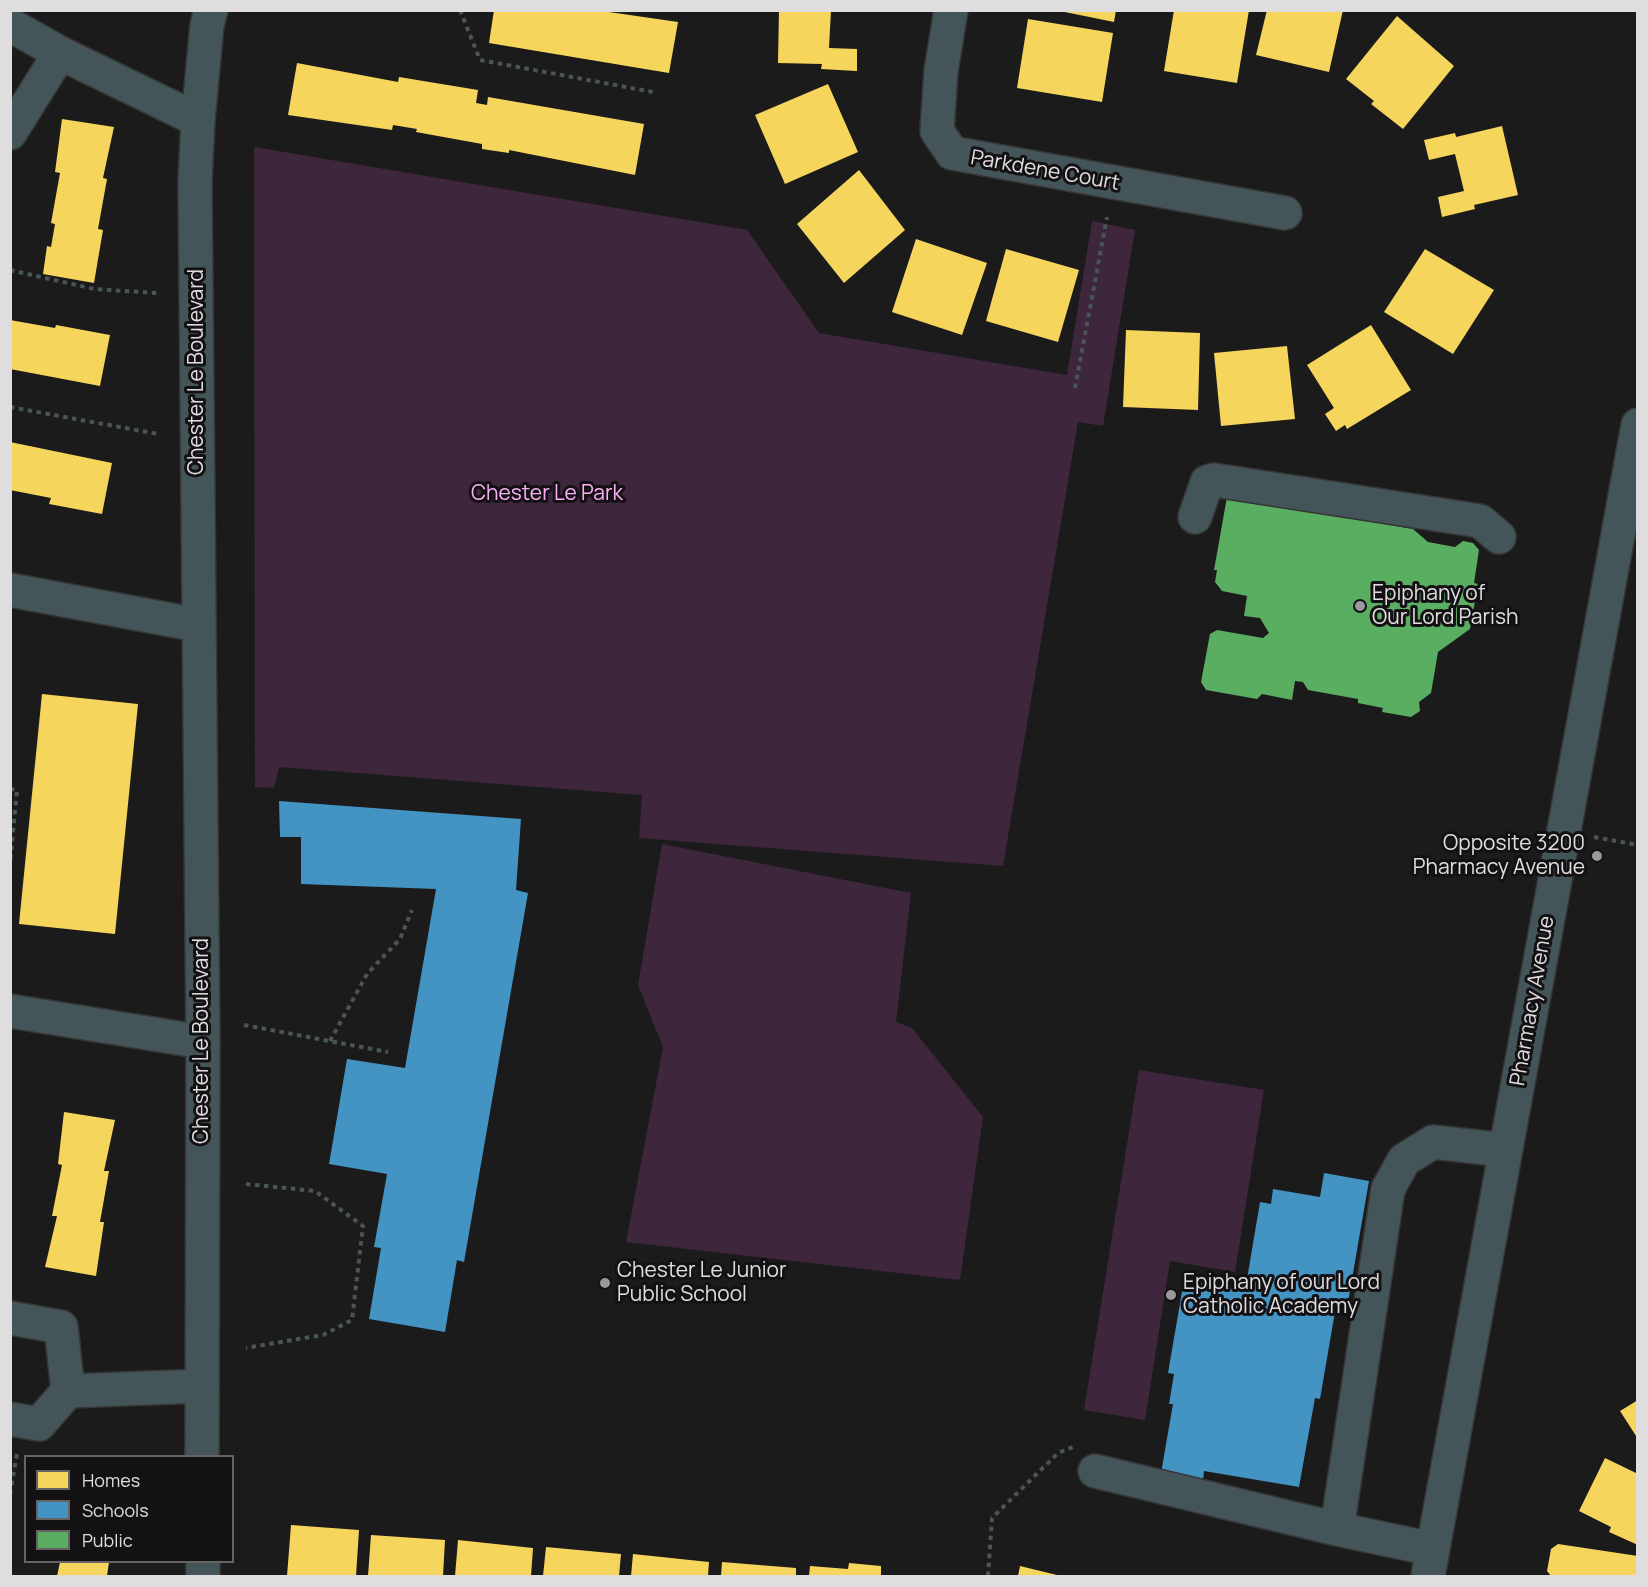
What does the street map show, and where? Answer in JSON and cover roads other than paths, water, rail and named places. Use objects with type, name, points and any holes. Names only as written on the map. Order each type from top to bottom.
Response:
[{"type":"street","name":"Chester Le Boulevard","points":[[202,1455],[203,1042],[195,181],[198,120],[207,25],[211,10]]},
{"type":"street","name":"Parkdene Court","points":[[951,10],[941,71],[938,131],[952,153],[1285,213]]},
{"type":"street","points":[[10,25],[60,53],[198,120]]},
{"type":"street","points":[[10,134],[60,53]]},
{"type":"street","name":"Pharmacy Avenue","points":[[1430,1563],[1638,425]]},
{"type":"street","points":[[1195,517],[1207,482],[1214,480],[1480,521],[1499,537]]},
{"type":"street","points":[[10,590],[198,625]]},
{"type":"street","points":[[10,1011],[203,1042]]},
{"type":"street","points":[[1337,1529],[1388,1189],[1404,1160],[1433,1142],[1505,1150]]},
{"type":"street","points":[[10,1318],[61,1327],[68,1391]]},
{"type":"street","points":[[16,1420],[39,1424],[68,1391],[202,1386]]},
{"type":"street","points":[[1088,1457],[1337,1529],[1430,1563]]},
{"type":"place","name":"Epiphany of Our Lord Parish","points":[[1360,606]]},
{"type":"place","name":"Opposite 3200 Pharmacy Avenue","points":[[1597,856]]},
{"type":"place","name":"Chester Le Junior Public School","points":[[605,1283]]},
{"type":"place","name":"Epiphany of our Lord Catholic Academy","points":[[1171,1295]]},
{"type":"park label","name":"Chester Le Park","points":[[547,494]]}]
